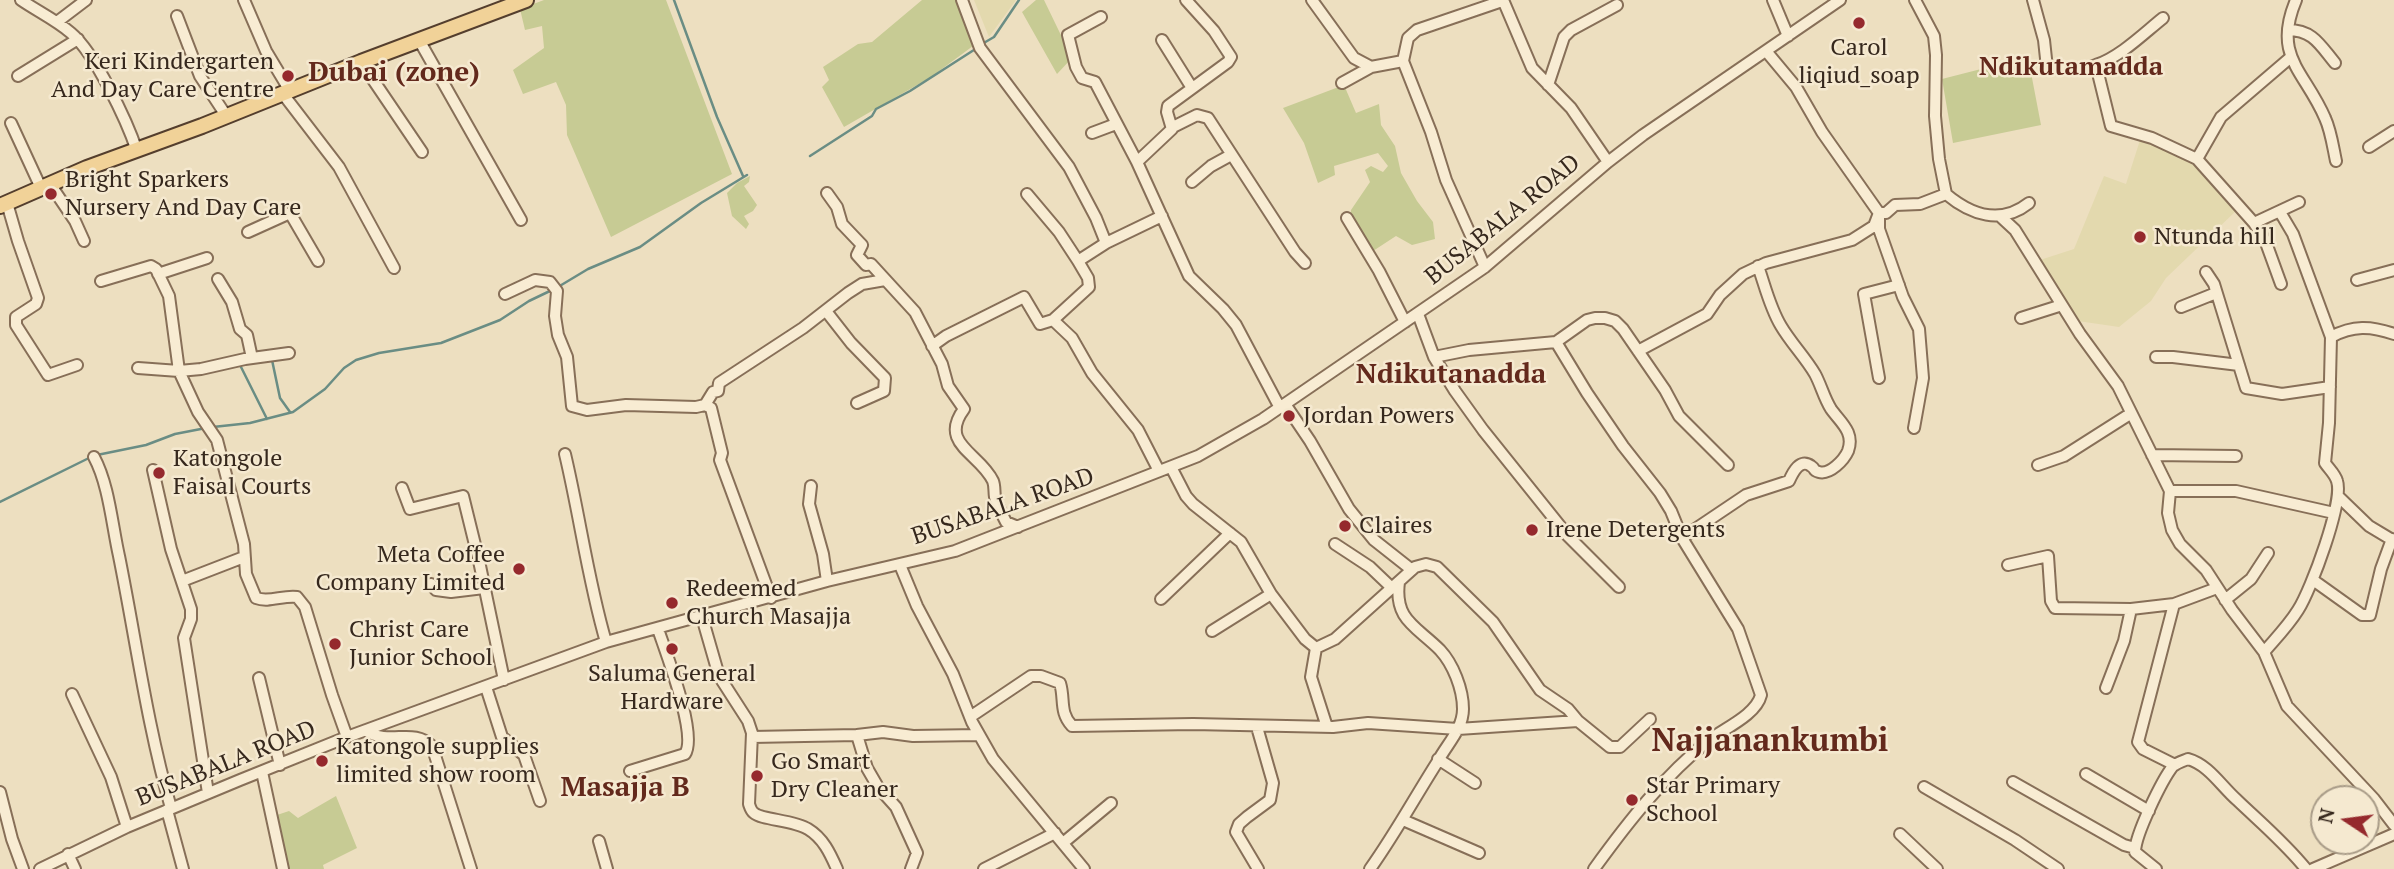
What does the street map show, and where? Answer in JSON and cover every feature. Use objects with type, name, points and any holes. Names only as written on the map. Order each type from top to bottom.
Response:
[{"type":"main road","points":[[4,205],[87,168],[227,117],[361,62],[526,0]]},
{"type":"street","points":[[21,0],[57,22],[78,39],[93,58],[132,135],[137,151]]},
{"type":"street","points":[[57,22],[86,0]]},
{"type":"street","points":[[244,0],[286,93],[339,167],[394,268]]},
{"type":"street","points":[[962,0],[979,46],[1069,167],[1106,243]]},
{"type":"street","points":[[1173,127],[1167,112],[1168,106],[1228,62],[1231,57],[1214,31],[1186,0]]},
{"type":"street","points":[[1312,0],[1354,58],[1371,66]]},
{"type":"street","points":[[1773,0],[1788,36]]},
{"type":"street","name":"BUSABALA ROAD","points":[[40,869],[127,827],[347,737],[607,642],[827,582],[955,551],[1171,467],[1228,440],[1283,406],[1485,267],[1643,135],[1788,36],[1822,5],[1840,0]]},
{"type":"street","points":[[1915,0],[1934,36],[1935,116],[1946,194],[1965,208],[2001,217],[2015,230],[2080,334],[2118,386],[2169,491],[2168,513],[2172,530],[2180,544],[2206,570],[2264,652],[2287,706],[2375,799],[2394,825]]},
{"type":"street","points":[[2033,0],[2044,40],[2047,68],[2071,69],[2096,65],[2163,18]]},
{"type":"street","points":[[2296,0],[2288,30],[2291,57],[2298,74],[2325,118],[2336,161]]},
{"type":"street","points":[[1485,267],[1447,180],[1432,132],[1402,61],[1408,38],[1417,30],[1502,1],[1526,58],[1571,108],[1608,162]]},
{"type":"street","points":[[1548,85],[1564,37],[1571,30],[1617,5]]},
{"type":"street","points":[[177,16],[200,76],[227,117]]},
{"type":"street","points":[[1101,17],[1068,35],[1076,67],[1082,78],[1095,82],[1137,162],[1189,276],[1236,325],[1283,406],[1310,441],[1349,509],[1374,540],[1412,570]]},
{"type":"street","points":[[2288,30],[2309,33],[2336,63]]},
{"type":"street","points":[[18,76],[78,39]]},
{"type":"street","points":[[419,40],[521,220]]},
{"type":"street","points":[[1162,40],[1192,88]]},
{"type":"street","points":[[1766,51],[1796,87],[1822,132],[1879,213],[1878,229],[1919,329],[1923,378],[1914,428]]},
{"type":"street","points":[[2197,159],[2221,117],[2291,57]]},
{"type":"street","points":[[1342,83],[1371,66],[1402,61]]},
{"type":"street","points":[[361,62],[422,152]]},
{"type":"street","points":[[2096,65],[2111,126],[2152,138],[2197,159],[2254,223],[2264,240],[2281,284]]},
{"type":"street","points":[[1137,162],[1173,127],[1197,115],[1206,116],[1295,253],[1305,263]]},
{"type":"street","points":[[11,124],[46,186],[75,221],[84,242]]},
{"type":"street","points":[[1092,133],[1115,124]]},
{"type":"street","points":[[2370,147],[2394,131]]},
{"type":"street","points":[[1192,182],[1211,166],[1231,155]]},
{"type":"street","points":[[827,193],[842,224],[862,245],[856,255],[866,265],[871,264],[915,313],[942,364],[948,387],[964,409],[955,429],[956,439],[986,470],[994,483],[995,496],[1006,522],[1018,527]]},
{"type":"street","points":[[932,346],[998,308],[1024,297],[1040,324],[1053,320],[1089,287],[1088,278],[1059,232],[1027,194]]},
{"type":"street","points":[[1879,213],[1886,213],[1895,205],[1920,204],[1946,194]]},
{"type":"street","points":[[2254,223],[2299,202]]},
{"type":"street","points":[[2001,217],[2012,214],[2029,203]]},
{"type":"street","points":[[4,205],[38,298],[36,304],[16,317],[16,325],[48,375],[77,365]]},
{"type":"street","points":[[2264,652],[2301,607],[2313,580],[2339,497],[2336,477],[2325,463],[2331,337],[2293,234],[2280,212]]},
{"type":"street","points":[[248,232],[290,213],[318,261]]},
{"type":"street","points":[[1638,351],[1707,314],[1725,289],[1743,274],[1758,266],[1852,240],[1874,226],[1879,213]]},
{"type":"street","points":[[1078,261],[1106,243],[1162,216]]},
{"type":"street","points":[[1347,218],[1379,271],[1405,322]]},
{"type":"street","points":[[158,274],[207,258]]},
{"type":"street","points":[[1682,538],[1746,495],[1788,481],[1796,467],[1810,465],[1817,472],[1824,473],[1835,467],[1847,451],[1847,427],[1831,408],[1816,376],[1773,311],[1758,266]]},
{"type":"street","points":[[101,281],[155,267],[169,296],[178,370],[198,412],[217,440],[244,544],[246,574],[256,598],[263,601],[298,597],[305,607],[347,737]]},
{"type":"street","points":[[2357,280],[2394,270]]},
{"type":"street","points":[[2206,272],[2216,293],[2246,388],[2282,394],[2330,387]]},
{"type":"street","points":[[218,279],[232,302],[240,329],[247,335],[253,358]]},
{"type":"street","points":[[505,293],[535,280],[550,282],[557,291],[555,316],[558,335],[567,357],[572,406],[587,410],[626,405],[705,405],[710,408],[722,453],[720,460],[771,598]]},
{"type":"street","points":[[705,405],[713,392],[718,391],[719,383],[862,284],[885,280]]},
{"type":"street","points":[[1879,378],[1864,294],[1899,285]]},
{"type":"street","points":[[2181,307],[2216,293]]},
{"type":"street","points":[[2021,318],[2062,305]]},
{"type":"street","points":[[826,311],[884,378],[884,391],[857,404]]},
{"type":"street","points":[[1418,313],[1434,357],[1455,391],[1519,477],[1568,536],[1619,587]]},
{"type":"street","points":[[1434,357],[1469,349],[1556,342],[1587,320],[1605,317],[1615,321],[1623,329],[1679,416],[1728,464]]},
{"type":"street","points":[[1053,320],[1072,338],[1091,373],[1138,430],[1158,471]]},
{"type":"street","points":[[2331,337],[2351,328],[2361,327],[2394,334]]},
{"type":"street","points":[[1556,342],[1623,446],[1671,511],[1682,538],[1738,629],[1760,695],[1759,703],[1695,752],[1655,791],[1594,869]]},
{"type":"street","points":[[138,368],[212,368],[289,353]]},
{"type":"street","points":[[2156,357],[2174,356],[2239,365]]},
{"type":"street","points":[[2038,465],[2064,456],[2130,414]]},
{"type":"street","points":[[565,454],[579,513],[593,594],[607,642]]},
{"type":"street","points":[[2152,455],[2236,456]]},
{"type":"street","points":[[94,457],[107,501],[136,646],[142,690],[183,869]]},
{"type":"street","points":[[1171,467],[1189,500],[1247,550],[1271,594],[1305,639],[1316,648]]},
{"type":"street","points":[[153,470],[171,549],[192,615],[184,638],[208,793]]},
{"type":"street","points":[[811,486],[808,499],[823,554],[827,582]]},
{"type":"street","points":[[402,488],[410,509],[463,496],[504,680]]},
{"type":"street","points":[[2169,491],[2236,491],[2334,513]]},
{"type":"street","points":[[2313,580],[2362,615],[2370,615],[2381,569],[2393,540],[2369,526],[2339,497]]},
{"type":"street","points":[[1161,599],[1230,533]]},
{"type":"street","points":[[1335,544],[1395,585],[1399,610],[1452,666],[1463,709],[1458,729],[1404,820],[1370,869]]},
{"type":"street","points":[[2225,600],[2251,579],[2268,553]]},
{"type":"street","points":[[2008,565],[2048,555],[2051,601],[2055,608],[2131,609],[2174,604],[2217,588]]},
{"type":"street","points":[[182,581],[244,558]]},
{"type":"street","points":[[1316,648],[1335,639],[1412,570],[1426,564],[1437,567],[1493,622],[1540,690],[1568,709],[1578,721],[1610,747],[1618,748],[1650,719]]},
{"type":"street","points":[[900,565],[917,606],[953,674],[970,717],[993,760],[1084,869]]},
{"type":"street","points":[[431,584],[436,590],[451,592],[484,588]]},
{"type":"street","points":[[1212,631],[1271,594]]},
{"type":"street","points":[[2174,604],[2138,742],[2143,748],[2175,765]]},
{"type":"street","points":[[2106,688],[2124,641],[2131,609]]},
{"type":"street","points":[[702,617],[719,676],[748,721],[752,737],[751,811],[758,815],[790,821],[810,830],[824,844],[837,869]]},
{"type":"street","points":[[630,771],[685,754],[689,748],[680,698],[658,629]]},
{"type":"street","points":[[1316,648],[1311,677],[1327,727]]},
{"type":"street","points":[[970,717],[1031,677],[1041,676],[1060,683],[1063,698],[1061,706],[1072,726],[1193,724],[1327,727],[1368,723],[1458,729],[1578,721]]},
{"type":"street","points":[[259,678],[280,765]]},
{"type":"street","points":[[486,687],[502,737],[524,755],[540,801]]},
{"type":"street","points":[[72,694],[111,777],[127,827]]},
{"type":"street","points":[[1257,726],[1273,783],[1272,791],[1270,800],[1239,824],[1236,832],[1258,869]]},
{"type":"street","points":[[366,731],[380,739],[417,737],[432,746],[471,869]]},
{"type":"street","points":[[752,737],[883,732],[913,736],[979,734]]},
{"type":"street","points":[[857,734],[867,768],[878,787],[896,807],[917,853],[911,869]]},
{"type":"street","points":[[1438,759],[1475,783]]},
{"type":"street","points":[[2156,869],[2135,852],[2135,848],[2150,811],[2175,765],[2188,759],[2199,762],[2288,847],[2306,869]]},
{"type":"street","points":[[262,772],[283,869]]},
{"type":"street","points":[[2086,774],[2150,811]]},
{"type":"street","points":[[2013,782],[2124,845],[2135,848]]},
{"type":"street","points":[[1924,786],[2038,854],[2058,869]]},
{"type":"street","points":[[0,793],[23,869]]},
{"type":"street","points":[[1063,843],[1111,803]]},
{"type":"street","points":[[1404,820],[1479,853]]},
{"type":"street","points":[[984,869],[1055,833]]},
{"type":"street","points":[[1900,834],[1937,869]]},
{"type":"street","points":[[2314,869],[2394,834]]},
{"type":"street","points":[[599,841],[607,869]]},
{"type":"street","points":[[68,855],[75,869]]},
{"type":"shaded area","points":[[974,0],[1016,0],[989,37]]},
{"type":"shaded area","points":[[2141,137],[2189,156],[2237,210],[2166,278],[2151,301],[2119,327],[2078,321],[2040,260],[2074,249],[2104,176],[2126,184]]},
{"type":"green space","points":[[544,0],[666,0],[732,174],[611,237],[567,135],[566,105],[556,82],[523,94],[513,70],[544,48],[542,26],[525,30],[520,9]]},
{"type":"green space","points":[[922,0],[960,0],[977,43],[931,77],[844,127],[822,87],[829,80],[823,67],[858,44],[872,42]]},
{"type":"green space","points":[[1036,0],[1044,0],[1072,58],[1057,74],[1022,12]]},
{"type":"green space","points":[[2028,57],[2041,125],[1953,143],[1942,79]]},
{"type":"green space","points":[[1344,85],[1356,113],[1379,104],[1381,125],[1395,146],[1401,173],[1433,222],[1435,239],[1412,245],[1396,236],[1373,251],[1350,219],[1351,210],[1370,182],[1365,170],[1371,166],[1383,172],[1388,166],[1378,153],[1334,166],[1335,175],[1318,183],[1304,143],[1283,108]]},
{"type":"green space","points":[[750,176],[749,182],[744,186],[757,205],[744,216],[749,224],[746,229],[732,216],[727,193]]},
{"type":"green space","points":[[336,796],[357,848],[323,865],[324,869],[287,869],[271,817],[289,811],[298,818]]},
{"type":"waterway","points":[[674,0],[717,117],[743,176]]},
{"type":"waterway","points":[[982,44],[994,37],[1019,0]]},
{"type":"waterway","points":[[810,156],[872,116],[876,109],[910,91],[977,48]]},
{"type":"waterway","points":[[112,168],[117,180]]},
{"type":"waterway","points":[[558,287],[588,269],[640,247],[701,203],[747,175]]},
{"type":"waterway","points":[[213,427],[250,423],[293,412],[325,389],[344,368],[356,360],[379,353],[441,343],[500,320],[552,290]]},
{"type":"waterway","points":[[272,360],[280,398],[290,412]]},
{"type":"waterway","points":[[239,363],[267,419]]},
{"type":"waterway","points":[[97,455],[206,428]]},
{"type":"waterway","points":[[0,502],[91,457]]},
{"type":"place","name":"Carol liqiud_soap","points":[[1859,23]]},
{"type":"place","name":"Keri Kindergarten And Day Care Centre","points":[[288,76]]},
{"type":"place","name":"Bright Sparkers Nursery And Day Care","points":[[51,194]]},
{"type":"place","name":"Ntunda hill","points":[[2140,237]]},
{"type":"place","name":"Jordan Powers","points":[[1289,416]]},
{"type":"place","name":"Katongole Faisal Courts","points":[[159,473]]},
{"type":"place","name":"Claires","points":[[1345,526]]},
{"type":"place","name":"Irene Detergents","points":[[1532,530]]},
{"type":"place","name":"Meta Coffee Company Limited","points":[[519,569]]},
{"type":"place","name":"Redeemed Church Masajja","points":[[672,603]]},
{"type":"place","name":"Christ Care Junior School","points":[[335,644]]},
{"type":"place","name":"Saluma General Hardware","points":[[672,649]]},
{"type":"place","name":"Katongole supplies limited show room","points":[[322,761]]},
{"type":"place","name":"Go Smart Dry Cleaner","points":[[757,776]]},
{"type":"place","name":"Star Primary School","points":[[1632,800]]},
{"type":"district","name":"Ndikutamadda","points":[[2071,68]]},
{"type":"district","name":"Dubai (zone)","points":[[394,73]]},
{"type":"district","name":"Ndikutanadda","points":[[1451,375]]},
{"type":"district","name":"Najjanankumbi","points":[[1770,742]]},
{"type":"district","name":"Masajja B","points":[[625,788]]}]
